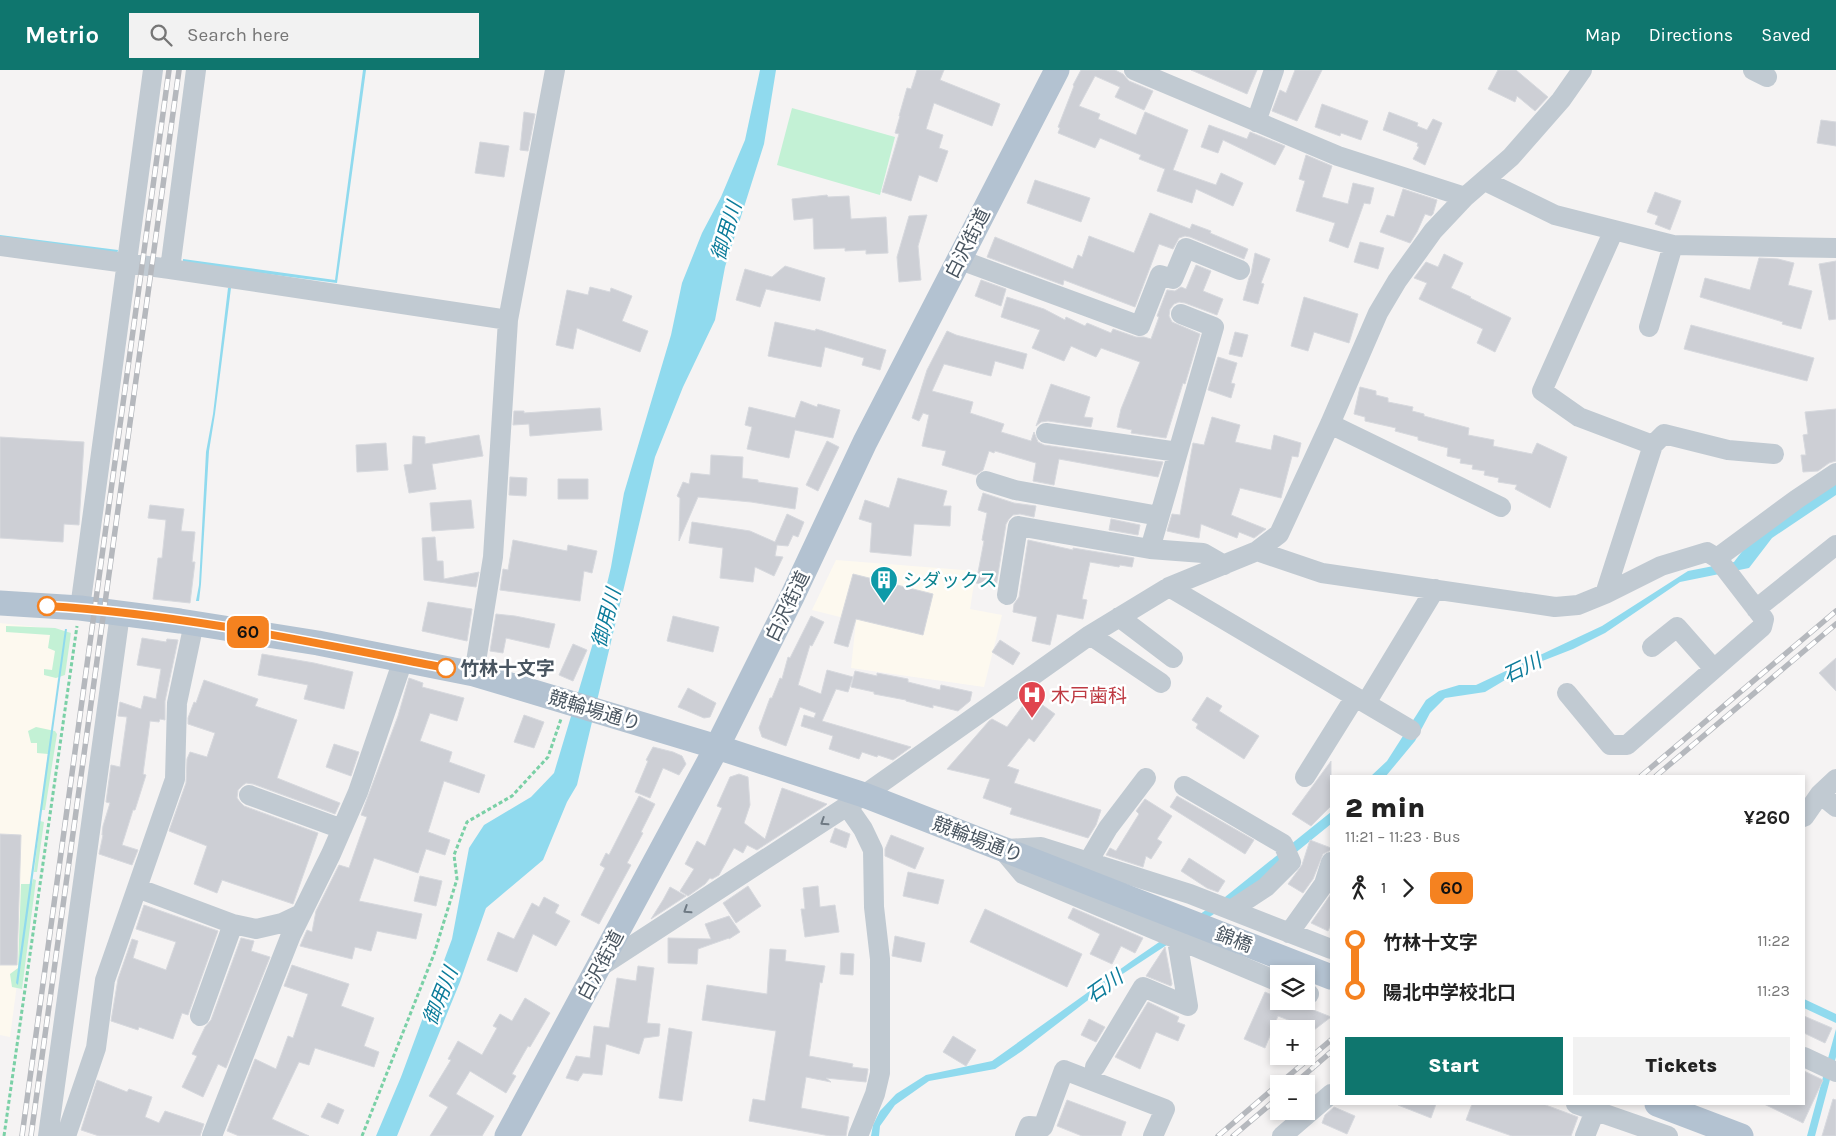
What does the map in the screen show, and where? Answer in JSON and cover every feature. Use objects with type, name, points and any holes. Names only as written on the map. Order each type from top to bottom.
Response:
[{"type":"main road","name":"白沢街道","points":[[507,1136],[717,747],[792,597],[865,442],[1056,70]]},
{"type":"main road","name":"競輪場通り","points":[[0,603],[80,608],[194,623],[318,643],[474,674],[717,747],[856,800],[1002,849],[1137,902]]},
{"type":"main road","name":"錦橋","points":[[1137,902],[1330,977]]},
{"type":"main road","points":[[1661,1105],[1741,1136]]},
{"type":"street","points":[[80,608],[153,70]]},
{"type":"street","points":[[170,269],[196,70]]},
{"type":"street","points":[[474,674],[493,557],[508,320],[556,70]]},
{"type":"street","points":[[1134,70],[1338,156],[1465,197]]},
{"type":"street","points":[[1256,122],[1274,70]]},
{"type":"street","points":[[598,968],[856,800],[1118,617],[1169,587],[1256,552],[1279,534],[1330,424],[1378,313],[1397,281],[1433,231],[1465,197],[1518,150],[1561,100],[1582,70]]},
{"type":"street","points":[[1484,181],[1555,214],[1673,245],[1836,248]]},
{"type":"street","points":[[1614,230],[1542,391],[1579,417],[1653,445]]},
{"type":"street","points":[[1649,328],[1673,245]]},
{"type":"street","points":[[0,246],[170,269],[508,320]]},
{"type":"street","points":[[958,259],[1140,326],[1160,275],[1173,279],[1186,248],[1240,270]]},
{"type":"street","points":[[1150,549],[1214,328],[1181,314]]},
{"type":"street","points":[[1330,424],[1501,507]]},
{"type":"street","points":[[1046,433],[1178,452]]},
{"type":"street","points":[[1605,594],[1653,445],[1664,434],[1728,450],[1774,454]]},
{"type":"street","points":[[1717,558],[1797,499],[1836,473]]},
{"type":"street","points":[[986,481],[1015,490],[1159,516]]},
{"type":"street","points":[[1007,595],[1018,526],[1150,549],[1203,553],[1224,565]]},
{"type":"street","points":[[1756,609],[1836,545]]},
{"type":"street","points":[[1256,552],[1322,573],[1555,607],[1578,605],[1605,594],[1661,566],[1707,552],[1717,558],[1764,619],[1762,627],[1627,746],[1610,745],[1567,692]]},
{"type":"street","points":[[1169,587],[1411,730]]},
{"type":"street","points":[[1305,777],[1361,700],[1435,589]]},
{"type":"street","points":[[48,1136],[120,614]]},
{"type":"street","points":[[1118,617],[1173,658]]},
{"type":"street","points":[[66,1136],[96,1048],[105,980],[175,779],[176,704],[194,623]]},
{"type":"street","points":[[1652,647],[1677,627],[1714,669]]},
{"type":"street","points":[[1090,635],[1161,683]]},
{"type":"street","points":[[212,1136],[291,934],[358,792],[403,660]]},
{"type":"street","points":[[1088,862],[1108,828],[1146,778]]},
{"type":"street","points":[[1805,816],[1820,794],[1836,778]]},
{"type":"street","points":[[1184,786],[1283,844],[1292,862],[1266,886],[1231,910]]},
{"type":"street","points":[[1820,794],[1836,807]]},
{"type":"street","points":[[249,795],[342,829]]},
{"type":"street","points":[[856,800],[863,829],[873,850],[874,907],[880,959],[880,1073],[875,1094],[858,1136]]},
{"type":"street","points":[[1002,849],[1041,847],[1190,894],[1330,949]]},
{"type":"street","points":[[1002,849],[1024,874],[1270,978]]},
{"type":"street","points":[[1289,933],[1324,884],[1330,865]]},
{"type":"street","points":[[137,888],[233,924],[256,928],[282,923],[301,914]]},
{"type":"street","points":[[200,1016],[233,924]]},
{"type":"street","points":[[1095,1067],[1143,987],[1188,1006],[1177,940]]},
{"type":"street","points":[[1805,1057],[1836,1072]]},
{"type":"street","points":[[1025,1136],[1029,1126],[1043,1127],[1064,1070],[1165,1110],[1153,1136]]},
{"type":"street","points":[[1282,1136],[1330,1095]]},
{"type":"street","points":[[1579,1105],[1668,1136]]},
{"type":"street","points":[[1585,1136],[1595,1111]]},
{"type":"path","points":[[4,1136],[80,608]]},
{"type":"path","points":[[362,1136],[434,954],[457,879],[454,855],[467,822],[512,796],[548,758],[566,701]]},
{"type":"shaded area","points":[[836,560],[976,571],[970,609],[1002,615],[984,687],[851,668],[856,621],[812,610]]},
{"type":"shaded area","points":[[0,623],[64,630],[10,1037],[0,1035]]},
{"type":"green space","points":[[792,108],[895,137],[880,195],[777,165]]},
{"type":"green space","points":[[6,626],[55,628],[71,633],[65,675],[56,678],[44,675],[44,669],[52,670],[55,651],[48,648],[50,635],[6,632]]},
{"type":"green space","points":[[36,727],[55,731],[57,734],[45,810],[41,810],[48,754],[37,753],[37,743],[31,743],[28,731]]},
{"type":"green space","points":[[40,821],[44,822],[37,872],[34,872]]},
{"type":"green space","points":[[33,879],[36,880],[22,989],[12,987],[10,974],[18,968],[21,884],[32,884]]},
{"type":"water","points":[[363,70],[366,70],[337,283],[183,263],[183,259],[335,280]]},
{"type":"water","name":"御用川","points":[[760,70],[776,70],[764,144],[725,267],[715,320],[683,387],[655,457],[577,785],[567,802],[543,860],[486,908],[460,982],[397,1136],[376,1136],[401,1077],[452,939],[469,848],[484,825],[531,797],[554,773],[593,643],[611,567],[624,493],[671,335],[682,283],[702,233],[721,197],[745,140]]},
{"type":"water","points":[[0,235],[118,250],[117,254],[0,239]]},
{"type":"water","points":[[228,288],[231,288],[209,451],[201,584],[199,601],[196,601],[199,585],[206,452],[213,414]]},
{"type":"water","name":"石川","points":[[1836,479],[1836,495],[1772,538],[1749,568],[1680,582],[1605,633],[1573,649],[1527,667],[1485,692],[1445,698],[1430,713],[1415,741],[1387,775],[1372,775],[1387,761],[1426,700],[1439,691],[1459,685],[1476,685],[1602,626],[1688,571],[1734,562],[1753,537]]},
{"type":"water","points":[[65,629],[67,629],[18,985],[16,983]]},
{"type":"water","name":"石川","points":[[1330,813],[1330,825],[1246,893],[1118,977],[1022,1051],[995,1069],[929,1081],[895,1105],[880,1126],[879,1136],[871,1136],[873,1125],[880,1111],[896,1094],[926,1075],[992,1061],[1225,897]]},
{"type":"water","points":[[1805,999],[1836,1014],[1836,1023],[1805,1008]]},
{"type":"water","points":[[1836,1029],[1836,1057],[1815,1136],[1807,1136]]},
{"type":"building","points":[[917,70],[944,70],[940,80],[1000,104],[992,126],[934,103],[926,129],[943,135],[939,148],[948,151],[937,182],[919,175],[911,201],[882,192],[899,134],[895,133],[907,88],[911,89]]},
{"type":"building","points":[[1081,70],[1115,70],[1123,74],[1129,81],[1153,91],[1144,110],[1115,97],[1120,87],[1095,76],[1079,106],[1100,114],[1098,119],[1136,135],[1145,112],[1188,130],[1173,170],[1216,185],[1221,173],[1243,183],[1233,206],[1196,189],[1192,203],[1157,191],[1165,169],[1139,159],[1141,155],[1100,138],[1095,148],[1058,133],[1060,128],[1058,127],[1073,85]]},
{"type":"building","points":[[1191,70],[1257,70],[1247,94]]},
{"type":"building","points":[[1295,70],[1322,70],[1297,121],[1272,111],[1280,90],[1286,93]]},
{"type":"building","points":[[1498,70],[1516,70],[1548,97],[1535,111],[1517,96],[1515,102],[1488,89]]},
{"type":"building","points":[[1322,104],[1368,121],[1361,140],[1341,133],[1340,136],[1315,127]]},
{"type":"building","points":[[524,112],[535,114],[528,151],[520,150]]},
{"type":"building","points":[[1389,112],[1418,123],[1417,126],[1427,130],[1433,119],[1442,123],[1425,165],[1413,159],[1419,147],[1417,146],[1418,143],[1383,130]]},
{"type":"building","points":[[1821,120],[1836,122],[1836,146],[1817,143]]},
{"type":"building","points":[[1209,125],[1247,139],[1250,132],[1285,146],[1275,165],[1223,140],[1218,153],[1201,147]]},
{"type":"building","points":[[480,142],[509,146],[504,177],[475,173]]},
{"type":"building","points":[[1306,155],[1332,166],[1322,197],[1348,204],[1353,183],[1374,188],[1370,204],[1364,203],[1348,248],[1329,241],[1335,223],[1296,211],[1305,181],[1299,179]]},
{"type":"building","points":[[1035,180],[1090,198],[1081,222],[1027,203]]},
{"type":"building","points":[[1403,189],[1437,200],[1433,214],[1431,216],[1425,214],[1410,243],[1380,232],[1387,215],[1394,217]]},
{"type":"building","points":[[1655,192],[1681,201],[1670,230],[1655,224],[1658,216],[1647,212]]},
{"type":"building","points":[[827,195],[828,197],[849,196],[851,219],[886,217],[888,253],[866,254],[866,250],[845,251],[845,248],[814,249],[813,218],[794,220],[792,199]]},
{"type":"building","points":[[1150,213],[1190,229],[1192,224],[1248,249],[1244,259],[1185,236],[1179,238],[1173,249],[1159,244],[1135,307],[1064,280],[1063,285],[987,257],[995,237],[1073,269],[1078,255],[1082,257],[1089,236],[1134,253]]},
{"type":"building","points":[[927,215],[918,246],[921,280],[899,282],[897,257],[909,216]]},
{"type":"building","points":[[1360,242],[1384,248],[1378,269],[1354,262]]},
{"type":"building","points":[[1255,253],[1270,259],[1261,283],[1264,284],[1258,304],[1243,300]]},
{"type":"building","points":[[1444,254],[1463,263],[1451,288],[1511,318],[1495,352],[1477,343],[1483,329],[1419,299],[1427,283],[1414,278],[1426,262],[1438,267]]},
{"type":"building","points":[[1759,258],[1778,259],[1794,263],[1788,285],[1812,291],[1801,329],[1700,297],[1705,278],[1750,290]]},
{"type":"building","points":[[1836,261],[1836,319],[1829,320],[1819,264]]},
{"type":"building","points":[[1196,265],[1211,271],[1203,291],[1223,299],[1217,315],[1179,302],[1170,309],[1169,316],[1172,322],[1200,334],[1166,438],[1131,433],[1132,430],[1117,427],[1121,409],[1140,362],[1101,348],[1096,357],[1071,346],[1064,361],[1032,348],[1040,330],[1001,317],[1007,297],[1044,309],[1065,320],[1066,317],[1085,326],[1087,323],[1111,333],[1113,329],[1136,337],[1151,339],[1167,290],[1175,291],[1181,287],[1186,289]]},
{"type":"building","points":[[785,266],[825,278],[820,301],[766,289],[760,307],[736,300],[745,269],[772,277]]},
{"type":"building","points":[[981,280],[1006,289],[1001,306],[975,296]]},
{"type":"building","points":[[590,287],[610,292],[611,288],[632,296],[622,321],[648,331],[640,352],[577,328],[573,349],[556,345],[567,290],[588,295]]},
{"type":"building","points":[[1304,297],[1358,314],[1349,343],[1314,332],[1308,351],[1291,346]]},
{"type":"building","points":[[775,322],[815,331],[816,329],[886,350],[880,370],[862,365],[864,358],[825,347],[821,367],[768,356]]},
{"type":"building","points":[[1691,325],[1814,358],[1807,381],[1684,349]]},
{"type":"building","points":[[947,331],[1027,354],[1023,369],[995,361],[991,376],[944,364],[932,391],[973,402],[970,413],[1004,424],[1001,432],[1031,441],[1034,432],[1038,442],[1044,445],[1163,462],[1158,477],[1059,459],[1054,485],[1033,481],[1036,463],[995,451],[994,453],[989,451],[983,470],[976,475],[942,465],[946,451],[922,446],[929,415],[923,413],[919,421],[912,418],[927,370]]},
{"type":"building","points":[[1235,332],[1248,335],[1242,357],[1229,354]]},
{"type":"building","points":[[1218,357],[1237,363],[1231,383],[1235,384],[1231,398],[1208,390]]},
{"type":"building","points":[[1051,384],[1090,397],[1084,417],[1093,418],[1091,427],[1048,421],[1041,422],[1036,426]]},
{"type":"building","points":[[1360,387],[1376,391],[1376,395],[1388,398],[1388,402],[1413,407],[1412,411],[1424,414],[1424,416],[1469,428],[1468,435],[1494,440],[1493,446],[1532,454],[1537,443],[1567,457],[1550,508],[1515,489],[1517,485],[1498,482],[1499,478],[1484,475],[1485,471],[1472,469],[1473,465],[1460,463],[1461,459],[1447,456],[1448,448],[1418,440],[1418,437],[1395,431],[1396,428],[1365,421],[1365,417],[1354,414]]},
{"type":"building","points":[[801,401],[817,407],[818,404],[840,410],[833,438],[795,430],[789,458],[747,449],[752,427],[745,425],[749,407],[795,418]]},
{"type":"building","points":[[600,408],[602,430],[530,436],[529,424],[513,425],[514,411],[524,411],[524,413]]},
{"type":"building","points":[[1836,409],[1836,461],[1829,463],[1818,471],[1803,472],[1801,455],[1806,455],[1803,435],[1808,434],[1805,412]]},
{"type":"building","points":[[1212,417],[1240,425],[1235,442],[1271,450],[1274,435],[1301,443],[1298,457],[1292,456],[1281,498],[1240,488],[1231,515],[1266,529],[1254,538],[1239,532],[1237,538],[1201,524],[1199,538],[1167,531],[1172,514],[1180,515],[1193,443],[1204,445]]},
{"type":"building","points":[[479,435],[483,456],[432,464],[436,489],[409,493],[404,465],[412,464],[413,436],[425,437],[425,444]]},
{"type":"building","points":[[0,437],[84,442],[79,525],[64,524],[63,542],[0,538]]},
{"type":"building","points":[[827,441],[839,447],[818,491],[806,485]]},
{"type":"building","points":[[386,443],[388,470],[357,472],[356,445]]},
{"type":"building","points":[[711,455],[743,457],[742,478],[798,488],[795,509],[751,502],[698,497],[679,541],[680,498],[677,496],[683,482],[689,484],[691,473],[710,475]]},
{"type":"building","points":[[510,477],[527,478],[526,496],[509,495]]},
{"type":"building","points":[[898,478],[947,491],[943,506],[951,506],[950,526],[914,524],[911,556],[870,552],[872,523],[859,519],[865,500],[889,508]]},
{"type":"building","points":[[558,479],[588,479],[588,499],[558,499]]},
{"type":"building","points":[[983,493],[1014,503],[1036,506],[1034,517],[1020,514],[1013,515],[1006,524],[996,587],[976,583],[987,513],[978,510]]},
{"type":"building","points":[[471,500],[474,528],[432,531],[430,503]]},
{"type":"building","points":[[150,505],[184,509],[181,531],[195,532],[192,562],[195,562],[190,603],[153,599],[158,558],[162,558],[166,520],[148,518]]},
{"type":"building","points":[[787,514],[804,522],[798,537],[793,535],[788,546],[777,545],[775,556],[783,557],[774,576],[755,567],[753,582],[720,578],[723,548],[689,543],[692,522],[750,531],[775,542]]},
{"type":"building","points":[[1111,519],[1140,525],[1138,535],[1109,530]]},
{"type":"building","points":[[435,537],[437,561],[443,561],[444,579],[479,572],[476,587],[424,580],[422,538]]},
{"type":"building","points":[[513,540],[567,551],[568,545],[597,551],[592,573],[584,571],[580,601],[500,590],[503,569],[508,570]]},
{"type":"building","points":[[1028,540],[1073,550],[1073,548],[1134,558],[1132,567],[1120,565],[1119,567],[1090,562],[1082,599],[1087,600],[1083,619],[1057,614],[1050,645],[1032,641],[1037,617],[1013,612],[1014,604],[1019,597]]},
{"type":"building","name":"シダックス","points":[[853,574],[933,594],[923,635],[856,619],[848,647],[834,643]]},
{"type":"building","points":[[428,602],[472,609],[467,641],[422,631]]},
{"type":"building","points":[[496,614],[555,624],[549,648],[506,638],[503,653],[490,651]]},
{"type":"building","points":[[673,616],[719,627],[713,652],[667,641]]},
{"type":"building","points":[[811,616],[824,622],[812,646],[810,645],[798,685],[821,694],[827,670],[853,677],[848,692],[836,689],[822,721],[911,747],[893,760],[862,752],[859,759],[829,749],[833,736],[801,726],[804,715],[814,718],[816,713],[800,707],[786,746],[762,737],[759,728],[770,698],[772,698],[780,678],[782,679],[788,657],[790,658]]},
{"type":"building","points":[[142,638],[166,642],[167,639],[178,640],[165,701],[165,720],[160,719],[159,722],[150,721],[143,774],[146,775],[122,845],[138,850],[132,865],[99,854],[103,826],[110,803],[106,802],[111,765],[120,767],[127,717],[118,716],[120,702],[141,709],[144,696],[156,699],[161,669],[137,665]]},
{"type":"building","points":[[1000,640],[1020,653],[1013,665],[992,652]]},
{"type":"building","points":[[573,644],[587,650],[573,681],[559,675]]},
{"type":"building","points":[[262,654],[353,672],[344,709],[304,699],[308,685],[258,675]]},
{"type":"building","points":[[1836,658],[1836,691],[1819,673]]},
{"type":"building","points":[[855,671],[877,676],[877,673],[908,679],[908,682],[940,690],[941,685],[972,692],[970,701],[958,711],[933,705],[933,708],[851,687]]},
{"type":"building","points":[[409,678],[423,683],[422,687],[464,698],[457,721],[430,713],[420,741],[452,752],[449,762],[485,775],[479,793],[444,781],[428,832],[450,840],[445,855],[426,849],[418,873],[374,858],[359,901],[422,914],[416,939],[377,931],[371,951],[355,947],[352,959],[300,946],[307,930],[312,932],[316,911],[339,865],[349,868],[367,817],[361,815],[398,716]]},
{"type":"building","points":[[204,680],[258,699],[255,706],[297,720],[277,778],[340,803],[335,814],[253,784],[246,783],[238,790],[237,798],[244,806],[318,833],[293,904],[222,880],[217,893],[194,884],[207,846],[169,831],[186,783],[187,759],[190,752],[207,757],[215,733],[188,724],[188,718],[194,702],[196,703]]},
{"type":"building","points":[[688,688],[716,703],[710,717],[704,718],[678,707]]},
{"type":"building","points":[[1030,696],[1055,714],[1034,742],[1029,738],[1007,766],[1019,770],[1014,783],[1101,810],[1096,825],[1088,838],[1010,814],[1012,808],[983,798],[990,779],[947,769],[989,721],[992,719],[1007,727]]},
{"type":"building","points":[[1207,697],[1222,706],[1219,711],[1259,736],[1244,759],[1196,728],[1198,724],[1192,720]]},
{"type":"building","points":[[524,715],[544,722],[534,748],[514,742]]},
{"type":"building","points":[[334,744],[359,752],[351,776],[326,767]]},
{"type":"building","points":[[653,747],[682,756],[686,764],[679,775],[663,768],[650,798],[635,792],[648,761],[646,760]]},
{"type":"building","points":[[1331,761],[1330,807],[1311,826],[1292,814]]},
{"type":"building","points":[[739,774],[748,777],[750,805],[744,823],[765,839],[782,788],[827,804],[757,850],[747,845],[743,853],[734,848],[719,875],[712,879],[710,878],[688,896],[680,891],[694,869],[685,864],[697,841],[705,846],[722,808],[717,806],[730,777]]},
{"type":"building","points":[[639,796],[655,804],[641,832],[643,833],[627,863],[631,865],[599,924],[581,915],[605,868],[600,865],[606,853],[609,855]]},
{"type":"building","points":[[1177,796],[1254,840],[1245,854],[1170,807]]},
{"type":"building","points":[[1145,799],[1172,816],[1157,839],[1162,842],[1151,859],[1146,856],[1143,867],[1106,855],[1110,848],[1116,851],[1139,814],[1136,811]]},
{"type":"building","points":[[835,828],[850,834],[846,848],[830,842]]},
{"type":"building","points":[[0,834],[21,835],[17,965],[0,965]]},
{"type":"building","points":[[891,835],[924,848],[915,869],[885,856],[885,849]]},
{"type":"building","points":[[1310,840],[1330,848],[1330,850],[1323,854],[1313,879],[1303,893],[1288,884],[1302,865]]},
{"type":"building","points":[[1189,858],[1225,881],[1218,892],[1207,888],[1181,871]]},
{"type":"building","points":[[908,872],[944,880],[938,904],[903,896]]},
{"type":"building","points":[[420,876],[442,881],[436,906],[414,901]]},
{"type":"building","points":[[748,886],[761,906],[736,923],[723,903]]},
{"type":"building","points":[[818,886],[820,907],[835,905],[839,932],[805,937],[801,909],[805,909],[803,888]]},
{"type":"building","points":[[670,887],[686,896],[651,919],[663,900]]},
{"type":"building","points":[[1330,895],[1330,926],[1328,931],[1311,923]]},
{"type":"building","points":[[544,897],[559,905],[555,913],[570,921],[556,946],[533,934],[517,972],[487,960],[498,932],[514,939],[532,903],[539,907]]},
{"type":"building","points":[[144,905],[218,931],[188,1015],[182,1013],[173,1039],[139,1027],[138,1030],[111,1021],[118,979],[132,939],[138,941],[133,958],[166,970],[176,942],[136,929]]},
{"type":"building","points":[[1073,908],[1143,938],[1135,953],[1121,946],[1112,964],[1090,954],[1100,934],[1068,918]]},
{"type":"building","points":[[985,909],[1082,954],[1067,987],[970,942]]},
{"type":"building","points":[[729,916],[740,932],[729,939],[698,949],[697,964],[668,963],[668,938],[711,939],[705,924]]},
{"type":"building","points":[[895,936],[925,943],[921,962],[892,956]]},
{"type":"building","points":[[241,938],[254,941],[251,951],[270,957],[226,1068],[218,1064],[203,1097],[182,1087],[197,1056],[192,1054],[205,1027],[211,1020]]},
{"type":"building","points":[[1165,947],[1172,984],[1171,986],[1146,976]]},
{"type":"building","points":[[770,949],[786,950],[785,961],[825,966],[822,983],[820,982],[809,1056],[853,1064],[852,1067],[868,1069],[866,1082],[826,1078],[831,1082],[806,1077],[801,1108],[849,1117],[846,1136],[830,1136],[749,1121],[753,1099],[765,1101],[776,1031],[702,1020],[707,985],[767,994]]},
{"type":"building","points":[[841,953],[854,954],[853,975],[840,974]]},
{"type":"building","points":[[292,965],[349,984],[341,1006],[374,1018],[364,1046],[379,1052],[374,1067],[315,1048],[309,1065],[299,1062],[272,1119],[309,1136],[239,1136],[227,1131],[255,1059],[276,1069],[288,1036],[293,1038],[308,994],[284,986]]},
{"type":"building","points":[[638,966],[654,968],[647,1023],[660,1024],[659,1036],[644,1038],[639,1054],[606,1044],[602,1075],[583,1073],[578,1081],[566,1078],[576,1056],[590,1058],[594,1026],[609,1028],[617,978],[636,981]]},
{"type":"building","points":[[1265,992],[1270,994],[1270,1010],[1314,1010],[1330,1017],[1315,1029],[1315,1020],[1288,1020],[1278,1016],[1276,1020],[1270,1020],[1270,1036],[1265,1048],[1244,1039]]},
{"type":"building","points":[[525,998],[550,1013],[512,1074],[516,1076],[506,1093],[470,1071],[456,1094],[494,1116],[482,1136],[430,1136],[448,1107],[429,1096],[451,1060],[448,1059],[458,1041],[482,1055],[497,1028],[493,1026],[500,1014],[512,1021]]},
{"type":"building","points":[[1148,1002],[1179,1017],[1177,1022],[1185,1025],[1178,1041],[1156,1032],[1140,1069],[1115,1057]]},
{"type":"building","points":[[1805,1016],[1832,1028],[1825,1043],[1805,1033]]},
{"type":"building","points":[[1089,1019],[1105,1027],[1096,1042],[1081,1035]]},
{"type":"building","points":[[669,1028],[692,1032],[682,1101],[659,1098]]},
{"type":"building","points":[[953,1036],[976,1050],[966,1066],[943,1052]]},
{"type":"building","points":[[1805,1071],[1823,1080],[1803,1123],[1766,1105],[1805,1105]]},
{"type":"building","points":[[97,1080],[127,1092],[129,1089],[152,1097],[145,1117],[159,1123],[165,1111],[204,1124],[200,1136],[99,1136],[81,1130]]},
{"type":"building","points":[[1833,1099],[1836,1100],[1836,1136],[1822,1136]]},
{"type":"building","points":[[1067,1100],[1126,1122],[1121,1136],[1082,1136],[1057,1126]]},
{"type":"building","points":[[328,1103],[344,1110],[338,1124],[321,1117]]},
{"type":"building","points":[[1398,1105],[1436,1105],[1431,1118]]},
{"type":"building","points":[[1472,1105],[1546,1105],[1578,1117],[1571,1136],[1512,1136],[1466,1120]]},
{"type":"building","points":[[1334,1107],[1355,1116],[1347,1134],[1322,1123],[1325,1115]]},
{"type":"railway","points":[[22,1136],[169,70]]},
{"type":"railway","points":[[31,1136],[179,70]]},
{"type":"railway","points":[[1642,775],[1836,611]]},
{"type":"railway","points":[[1657,775],[1836,624]]},
{"type":"railway","points":[[1290,1075],[1330,1041]]},
{"type":"railway","points":[[1304,1075],[1330,1053]]},
{"type":"railway","points":[[1218,1136],[1270,1092]]},
{"type":"railway","points":[[1233,1136],[1270,1105]]},
{"type":"bus line","name":"60","points":[[47,606],[80,608],[194,623],[318,643],[446,668]]},
{"type":"place","name":"シダックス","points":[[884,604]]},
{"type":"place","name":"竹林十文字","points":[[446,668]]},
{"type":"place","name":"木戸歯科","points":[[1032,719]]}]
